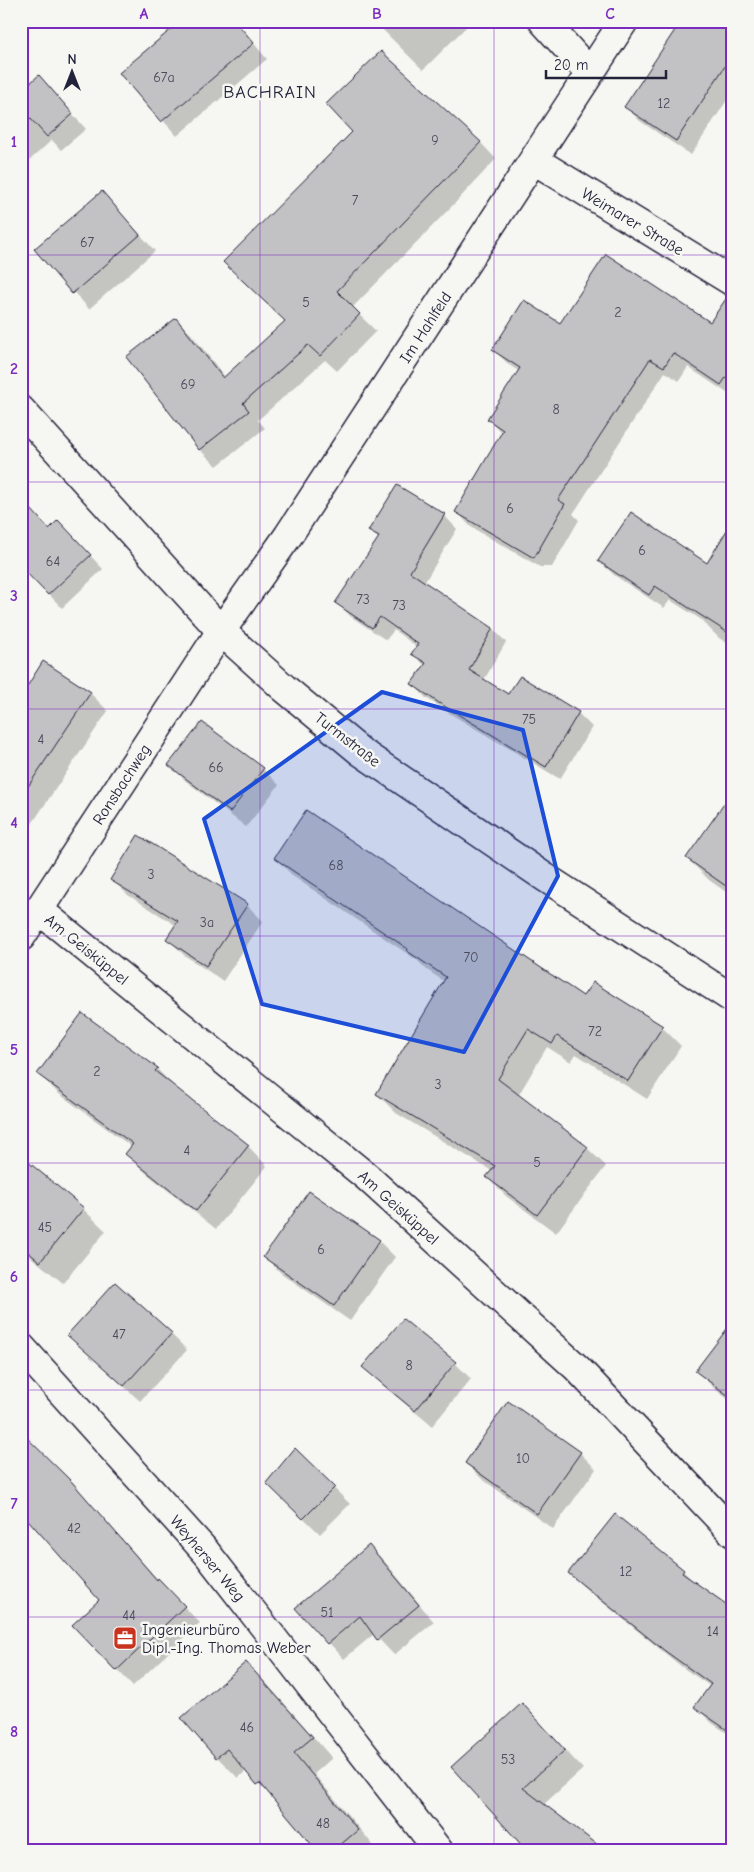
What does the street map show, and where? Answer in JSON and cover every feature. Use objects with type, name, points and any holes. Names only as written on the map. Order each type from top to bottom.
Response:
[{"type":"street","points":[[542,21],[590,73]]},
{"type":"street","name":"Im Hahlfeld","points":[[221,630],[288,536],[624,21]]},
{"type":"street","name":"Weimarer Straße","points":[[534,160],[733,282]]},
{"type":"street","name":"Turmstraße","points":[[21,410],[221,630],[284,688],[361,752],[543,876],[733,999]]},
{"type":"street","name":"Ronsbachweg","points":[[21,937],[221,630]]},
{"type":"street","name":"Am Geisküppel","points":[[39,910],[367,1177],[577,1368],[733,1533]]},
{"type":"street","name":"Weyherser Weg","points":[[21,1347],[206,1552],[439,1851]]},
{"type":"highlighted area","points":[[382,692],[523,730],[558,876],[464,1052],[262,1004],[204,819]]},
{"type":"building","points":[[181,21],[235,21],[254,43],[161,122],[119,73]]},
{"type":"building","points":[[681,21],[733,21],[733,54],[676,141],[624,107]]},
{"type":"building","points":[[381,51],[481,142],[337,291],[360,314],[320,356],[308,345],[243,403],[249,411],[199,450],[126,357],[176,318],[223,378],[285,321],[223,262],[352,132],[326,104]]},
{"type":"building","points":[[39,75],[73,114],[47,137],[21,108],[21,91]]},
{"type":"building","points":[[102,191],[140,235],[72,294],[34,249]]},
{"type":"building","points":[[606,254],[710,322],[728,296],[733,298],[733,367],[721,385],[673,353],[664,367],[650,359],[558,500],[565,504],[534,558],[455,512],[503,430],[487,419],[520,368],[492,350],[524,300],[560,323]]},
{"type":"building","points":[[397,485],[445,514],[410,572],[493,628],[469,670],[508,694],[520,676],[579,712],[546,767],[439,703],[411,684],[426,663],[411,654],[418,644],[380,617],[372,628],[335,603],[379,537],[368,531]]},
{"type":"building","points":[[21,498],[49,529],[58,520],[91,555],[48,595],[21,567]]},
{"type":"building","points":[[631,512],[707,563],[733,520],[733,636],[655,586],[649,595],[598,561]]},
{"type":"building","points":[[43,661],[91,692],[21,797],[21,696]]},
{"type":"building","points":[[202,722],[264,768],[230,812],[168,765]]},
{"type":"building","points":[[733,791],[733,891],[686,858]]},
{"type":"building","points":[[306,810],[583,996],[593,982],[663,1026],[628,1081],[557,1036],[552,1044],[528,1029],[498,1079],[588,1147],[537,1215],[486,1177],[495,1166],[376,1094],[446,977],[274,858]]},
{"type":"building","points":[[138,835],[248,904],[206,966],[166,939],[178,921],[110,880]]},
{"type":"building","points":[[82,1013],[158,1068],[155,1071],[249,1145],[196,1211],[125,1154],[133,1144],[37,1074]]},
{"type":"building","points":[[21,1156],[84,1208],[40,1262],[21,1246]]},
{"type":"building","points":[[309,1191],[380,1240],[334,1306],[263,1257]]},
{"type":"building","points":[[115,1282],[172,1333],[124,1386],[67,1335]]},
{"type":"building","points":[[403,1319],[456,1362],[415,1411],[362,1367]]},
{"type":"building","points":[[733,1321],[733,1399],[695,1371]]},
{"type":"building","points":[[508,1401],[581,1452],[537,1514],[465,1463]]},
{"type":"building","points":[[21,1432],[72,1482],[157,1580],[158,1578],[185,1606],[116,1671],[72,1625],[99,1600],[21,1512]]},
{"type":"building","points":[[295,1448],[335,1487],[303,1519],[266,1483]]},
{"type":"building","points":[[615,1514],[684,1570],[682,1573],[733,1609],[733,1734],[694,1707],[711,1684],[665,1651],[568,1573]]},
{"type":"building","points":[[369,1545],[419,1605],[377,1640],[360,1616],[327,1644],[295,1608]]},
{"type":"building","points":[[246,1662],[313,1737],[294,1753],[358,1830],[333,1851],[317,1851],[260,1783],[257,1785],[227,1749],[216,1758],[181,1718]]},
{"type":"building","points":[[522,1703],[565,1750],[523,1788],[606,1851],[527,1851],[451,1767]]},
{"type":"place","name":"Ingenieurbüro Dipl.-Ing. Thomas Weber","points":[[125,1638]]},
{"type":"district","name":"BACHRAIN","points":[[270,92]]}]
